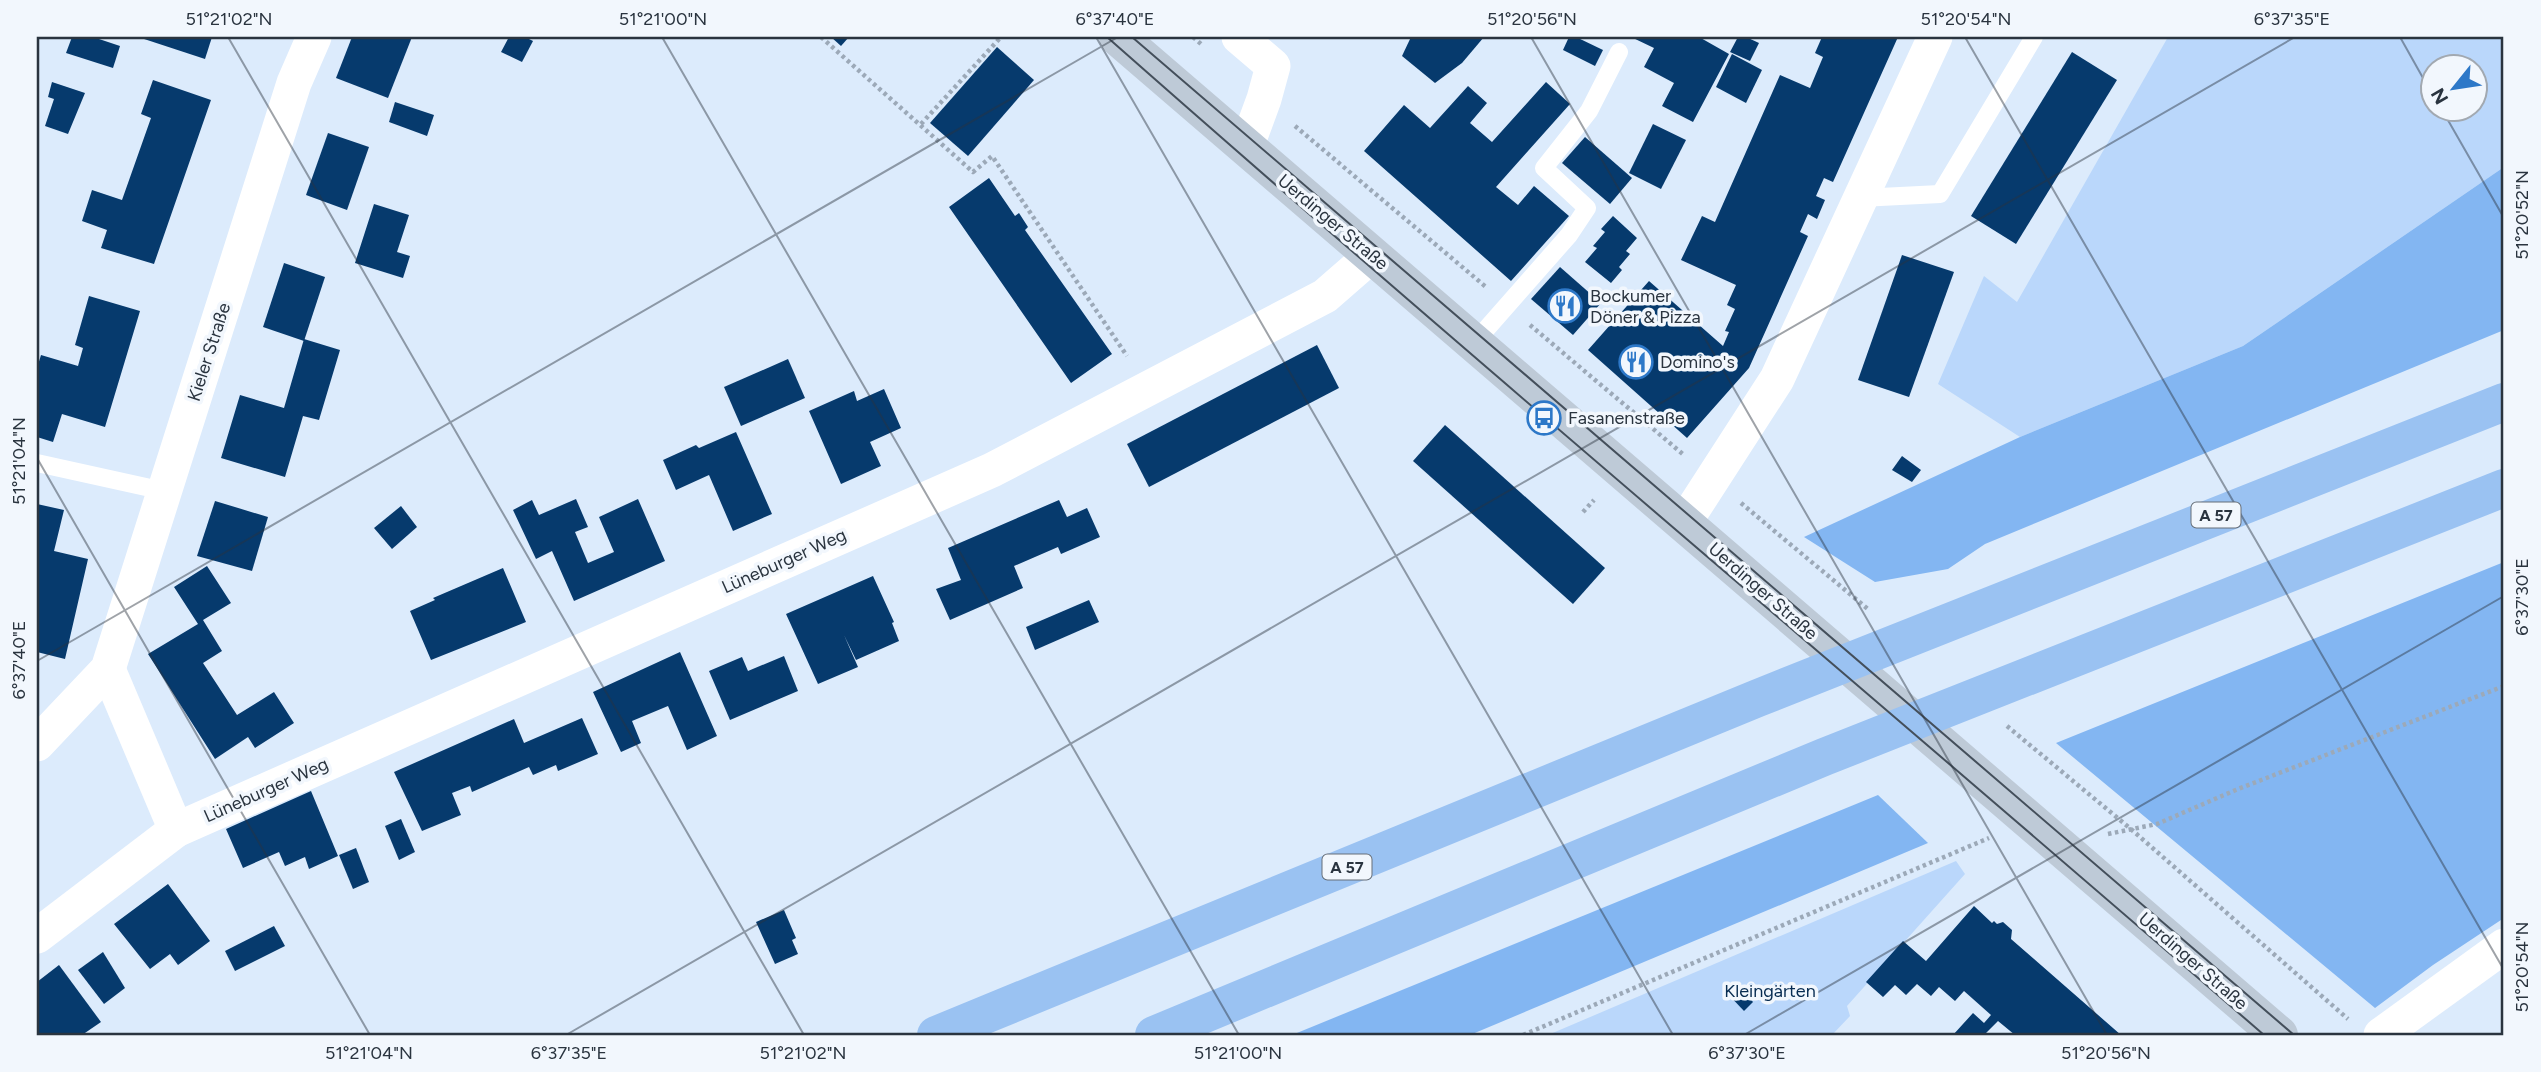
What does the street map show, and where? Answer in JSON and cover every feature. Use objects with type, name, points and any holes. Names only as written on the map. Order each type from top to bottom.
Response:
[{"type":"highway","name":"A 57","points":[[936,1035],[1928,629],[2504,401]]},
{"type":"highway","points":[[1154,1035],[1824,757],[1998,706],[2504,488]]},
{"type":"street","name":"Kieler Straße","points":[[37,744],[108,669],[294,83],[314,37]]},
{"type":"street","name":"Uerdinger Straße","points":[[1118,37],[2279,1035]]},
{"type":"street","points":[[1238,37],[1273,66],[1246,148]]},
{"type":"street","points":[[1684,523],[1777,379],[1935,37]]},
{"type":"street","name":"Lüneburger Weg","points":[[176,830],[992,470],[1325,296],[1372,255]]},
{"type":"street","points":[[37,936],[176,830],[108,669]]},
{"type":"street","points":[[2369,1031],[2504,946]]},
{"type":"lane","points":[[1860,198],[1940,194],[2034,37]]},
{"type":"lane","points":[[1474,343],[1569,235],[1587,208],[1544,168],[1589,111],[1619,52]]},
{"type":"lane","points":[[37,463],[164,491]]},
{"type":"path","points":[[821,37],[973,172],[992,156],[1149,388]]},
{"type":"path","points":[[921,124],[1001,37]]},
{"type":"path","points":[[1264,99],[1874,614]]},
{"type":"path","points":[[2056,843],[2157,824],[2238,789],[2504,686]]},
{"type":"path","points":[[1998,706],[2132,830],[2369,1031]]},
{"type":"path","points":[[1523,1035],[2020,825],[2026,817]]},
{"type":"green space","points":[[2168,37],[2504,37],[2504,167],[2243,346],[2020,437],[1938,384],[1984,276],[2017,302]]},
{"type":"green space","name":"Kleingärten","points":[[1956,861],[1965,874],[1847,1006],[1850,1016],[1832,1035],[1548,1035]]},
{"type":"shaded area","points":[[2504,167],[2504,330],[1985,544],[1948,569],[1875,582],[1804,537],[2020,437],[2243,346]]},
{"type":"shaded area","points":[[2504,562],[2504,918],[2375,1008],[2056,743]]},
{"type":"shaded area","points":[[1878,795],[1928,843],[1470,1035],[1292,1035]]},
{"type":"building","points":[[72,37],[93,37],[120,46],[113,68],[66,53]]},
{"type":"building","points":[[138,37],[212,37],[205,59]]},
{"type":"building","points":[[352,37],[412,37],[388,98],[336,78]]},
{"type":"building","points":[[509,37],[525,37],[533,41],[522,62],[501,52]]},
{"type":"building","points":[[831,37],[849,37],[841,46]]},
{"type":"building","points":[[1411,37],[1484,37],[1462,63],[1435,83],[1402,56]]},
{"type":"building","points":[[1569,37],[1576,37],[1603,50],[1595,66],[1563,50]]},
{"type":"building","points":[[1631,37],[1699,37],[1729,54],[1693,122],[1662,106],[1674,83],[1644,67],[1654,48]]},
{"type":"building","points":[[1738,37],[1746,37],[1759,43],[1750,61],[1730,52]]},
{"type":"building","points":[[1822,37],[1898,37],[1833,182],[1824,178],[1816,196],[1825,200],[1817,219],[1808,214],[1800,232],[1808,236],[1749,368],[1687,438],[1588,350],[1649,281],[1723,346],[1729,332],[1725,331],[1735,309],[1727,305],[1736,285],[1681,260],[1702,216],[1715,222],[1780,75],[1810,88],[1823,57],[1815,53]]},
{"type":"building","points":[[997,47],[1034,80],[968,156],[930,123]]},
{"type":"building","points":[[2072,52],[2117,80],[2016,244],[1971,216]]},
{"type":"building","points":[[1732,54],[1762,70],[1746,103],[1716,87]]},
{"type":"building","points":[[153,80],[211,100],[154,264],[101,248],[107,230],[82,221],[92,190],[122,200],[151,118],[141,114]]},
{"type":"building","points":[[52,82],[85,93],[68,134],[45,126],[54,99],[48,97]]},
{"type":"building","points":[[1546,82],[1570,104],[1496,187],[1518,205],[1534,186],[1569,216],[1511,281],[1364,151],[1404,105],[1430,128],[1468,86],[1487,103],[1470,123],[1492,142]]},
{"type":"building","points":[[395,102],[434,115],[427,136],[389,122]]},
{"type":"building","points":[[1653,124],[1686,140],[1661,189],[1629,173]]},
{"type":"building","points":[[328,133],[369,147],[347,210],[306,195]]},
{"type":"building","points":[[1585,137],[1632,178],[1610,204],[1562,163]]},
{"type":"building","points":[[989,178],[1015,216],[1019,213],[1028,227],[1025,230],[1112,354],[1071,383],[949,207]]},
{"type":"building","points":[[374,204],[409,215],[397,252],[410,256],[403,278],[355,263]]},
{"type":"building","points":[[1613,216],[1637,238],[1626,251],[1630,254],[1619,267],[1622,270],[1611,283],[1585,262],[1597,248],[1593,246],[1605,232],[1601,229]]},
{"type":"building","points":[[1902,255],[1954,272],[1909,397],[1858,380]]},
{"type":"building","points":[[284,263],[325,277],[304,341],[263,327]]},
{"type":"building","points":[[1560,267],[1601,303],[1573,335],[1531,299]]},
{"type":"building","points":[[89,296],[140,311],[105,427],[62,414],[53,442],[37,437],[37,368],[41,355],[78,366],[83,348],[75,345]]},
{"type":"building","points":[[304,339],[340,350],[319,420],[303,416],[285,477],[221,458],[240,395],[284,408]]},
{"type":"building","points":[[1317,345],[1339,388],[1149,487],[1127,444]]},
{"type":"building","points":[[788,359],[805,398],[741,426],[724,387]]},
{"type":"building","points":[[884,389],[901,428],[870,442],[881,466],[841,484],[809,411],[854,391],[857,401]]},
{"type":"building","points":[[1445,425],[1605,568],[1573,604],[1413,461]]},
{"type":"building","points":[[736,432],[772,514],[733,531],[709,475],[676,490],[663,460],[696,445],[699,448]]},
{"type":"building","points":[[1902,456],[1921,470],[1912,482],[1892,470]]},
{"type":"building","points":[[576,499],[588,527],[575,532],[588,563],[614,552],[599,517],[638,499],[665,561],[574,601],[552,551],[536,559],[513,510],[532,500],[539,515]]},
{"type":"building","points":[[1059,500],[1067,517],[1087,508],[1100,537],[1061,554],[1058,547],[1014,566],[1023,588],[950,620],[936,589],[961,580],[948,548]]},
{"type":"building","points":[[215,501],[268,517],[252,571],[197,556]]},
{"type":"building","points":[[37,504],[64,510],[54,551],[88,559],[65,659],[37,652]]},
{"type":"building","points":[[401,506],[417,527],[392,549],[374,528]]},
{"type":"building","points":[[207,566],[231,603],[203,620],[222,651],[203,663],[237,715],[274,692],[294,723],[255,748],[248,737],[215,759],[148,654],[198,624],[174,587]]},
{"type":"building","points":[[503,568],[526,622],[431,660],[410,611],[435,600],[433,598]]},
{"type":"building","points":[[873,576],[894,622],[892,623],[899,641],[856,660],[844,635],[858,667],[818,684],[786,614]]},
{"type":"building","points":[[1089,600],[1099,622],[1035,650],[1026,627]]},
{"type":"building","points":[[680,652],[717,736],[687,750],[668,706],[632,721],[641,743],[621,752],[593,692]]},
{"type":"building","points":[[784,656],[798,691],[730,720],[709,671],[742,657],[748,671]]},
{"type":"building","points":[[582,718],[598,754],[558,771],[556,765],[533,775],[529,767],[472,792],[470,786],[452,793],[461,815],[422,831],[394,772],[514,719],[524,743]]},
{"type":"building","points":[[311,791],[338,856],[309,869],[305,857],[285,866],[279,852],[243,868],[226,829]]},
{"type":"building","points":[[401,819],[415,852],[399,860],[385,826]]},
{"type":"building","points":[[356,848],[369,882],[353,889],[339,855]]},
{"type":"building","points":[[168,884],[210,941],[178,965],[170,954],[150,969],[114,924]]},
{"type":"building","points":[[1974,906],[1992,923],[2003,922],[2012,930],[2011,939],[2121,1035],[2015,1035],[1998,1021],[1984,1035],[1953,1035],[1973,1013],[1984,1023],[1991,1015],[1964,991],[1955,1001],[1939,987],[1931,996],[1917,984],[1906,995],[1895,985],[1883,997],[1866,982],[1903,941],[1926,961]]},
{"type":"building","points":[[784,910],[796,938],[792,940],[798,954],[775,964],[756,922]]},
{"type":"building","points":[[274,926],[285,946],[235,971],[225,951]]},
{"type":"building","points":[[103,952],[125,988],[104,1004],[78,970]]},
{"type":"building","points":[[59,965],[101,1022],[82,1035],[37,1035],[37,982]]},
{"type":"building","points":[[1735,982],[1753,1002],[1744,1011],[1726,992]]},
{"type":"tram line","points":[[1107,37],[2264,1035]]},
{"type":"tram line","points":[[1132,37],[2294,1035]]},
{"type":"place","name":"Bockumer Döner & Pizza","points":[[1565,306]]},
{"type":"place","name":"Domino's","points":[[1636,362]]},
{"type":"place","name":"Fasanenstraße","points":[[1544,418]]}]
